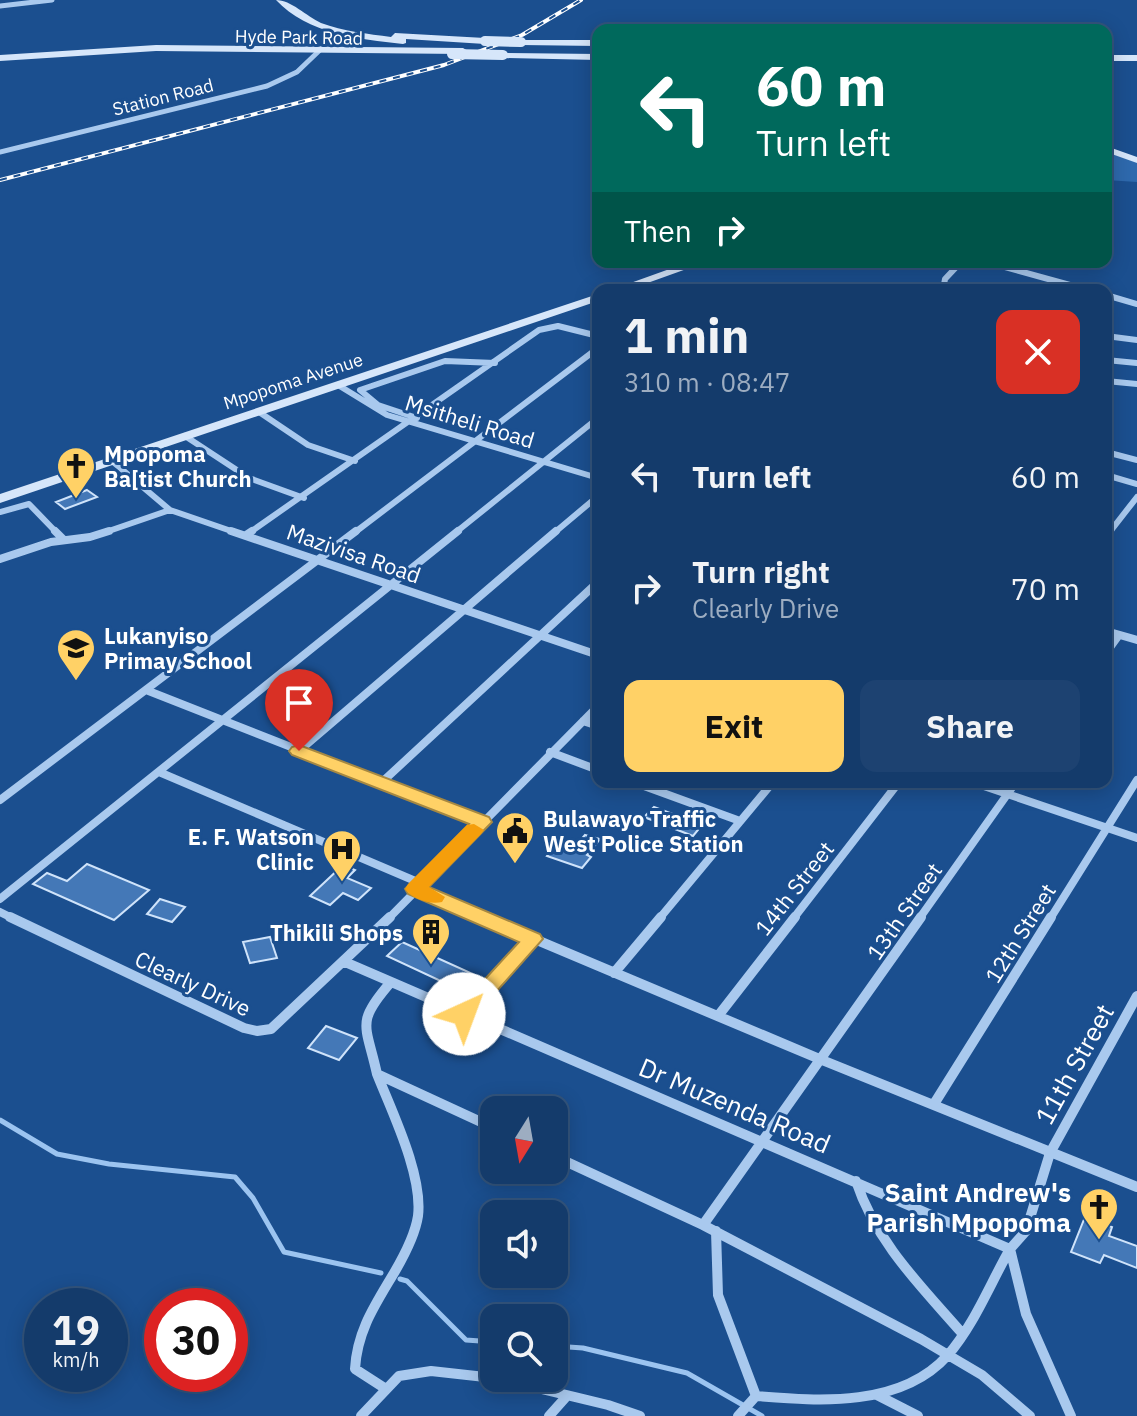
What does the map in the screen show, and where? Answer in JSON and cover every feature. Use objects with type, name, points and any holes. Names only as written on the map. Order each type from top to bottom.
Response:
[{"type":"street","points":[[0,6],[52,0]]},
{"type":"street","points":[[280,0],[313,22],[355,34],[505,51]]},
{"type":"street","points":[[293,0],[314,15],[351,28],[401,37],[521,42],[592,49]]},
{"type":"street","name":"Hyde Park Road","points":[[0,60],[152,52],[592,50]]},
{"type":"street","name":"Hyde Park Road","points":[[320,51],[452,54],[505,51]]},
{"type":"street","name":"Station Road","points":[[0,152],[267,86],[297,72],[320,51]]},
{"type":"street","points":[[1112,60],[1137,60]]},
{"type":"street","points":[[1112,150],[1137,158]]},
{"type":"street","points":[[635,284],[682,268]]},
{"type":"street","points":[[1009,268],[1066,284]]},
{"type":"street","points":[[1112,297],[1137,304]]},
{"type":"street","name":"Mpopoma Avenue","points":[[0,499],[592,299]]},
{"type":"street","points":[[246,535],[304,498],[545,327],[558,326],[592,334]]},
{"type":"street","points":[[1112,337],[1137,340]]},
{"type":"street","points":[[0,800],[592,353]]},
{"type":"street","points":[[414,420],[378,405],[360,390],[450,359],[495,363]]},
{"type":"street","points":[[1112,361],[1137,363]]},
{"type":"street","points":[[1112,382],[1137,384]]},
{"type":"street","name":"Msitheli Road","points":[[338,385],[376,410],[592,476]]},
{"type":"street","points":[[259,412],[308,445],[355,461]]},
{"type":"street","points":[[0,899],[592,423]]},
{"type":"street","points":[[185,436],[249,478],[304,498]]},
{"type":"street","points":[[1112,454],[1137,460]]},
{"type":"street","name":"Mazivisa Road","points":[[112,461],[170,510],[592,653]]},
{"type":"street","points":[[1112,477],[1137,484]]},
{"type":"street","points":[[1112,528],[1137,497]]},
{"type":"street","points":[[299,751],[461,609],[592,501]]},
{"type":"street","points":[[0,512],[29,504],[63,539]]},
{"type":"street","points":[[0,559],[63,539],[90,537],[170,510]]},
{"type":"street","points":[[381,783],[592,587]]},
{"type":"street","points":[[1112,633],[1137,640]]},
{"type":"street","points":[[1112,645],[1119,635]]},
{"type":"street","points":[[146,690],[482,822]]},
{"type":"street","name":"Clearly Drive","points":[[0,912],[244,1028],[257,1031],[271,1029],[345,962],[592,712]]},
{"type":"street","points":[[583,721],[592,724]]},
{"type":"street","points":[[550,752],[592,768]]},
{"type":"street","points":[[159,772],[533,939],[1137,1187]]},
{"type":"street","name":"12th Street","points":[[934,1104],[1137,780]]},
{"type":"street","points":[[649,788],[740,821]]},
{"type":"street","points":[[614,973],[768,788]]},
{"type":"street","name":"14th Street","points":[[718,1016],[894,788]]},
{"type":"street","points":[[990,788],[1137,838]]},
{"type":"street","name":"13th Street","points":[[703,1225],[1012,788]]},
{"type":"street","points":[[464,1014],[533,939]]},
{"type":"street","name":"Dr Muzenda Road","points":[[345,962],[1010,1249]]},
{"type":"street","points":[[386,1389],[355,1369],[354,1357],[376,1302],[412,1235],[418,1207],[397,1125],[377,1074],[365,1017],[369,1007],[391,982]]},
{"type":"street","name":"11th Street","points":[[1050,1153],[1137,996]]},
{"type":"street","points":[[377,1074],[480,1122]]},
{"type":"street","points":[[756,1396],[832,1399],[877,1395],[926,1375],[947,1356],[1010,1249],[1019,1242],[1031,1219],[1050,1153]]},
{"type":"street","points":[[568,1162],[716,1231],[982,1375],[1030,1416]]},
{"type":"street","points":[[856,1181],[860,1197],[880,1234],[961,1332]]},
{"type":"street","points":[[716,1231],[718,1295],[756,1396]]},
{"type":"street","points":[[1010,1249],[1014,1281],[1024,1313],[1071,1416]]},
{"type":"street","points":[[361,1416],[399,1376],[431,1371],[480,1376]]},
{"type":"street","points":[[547,1392],[608,1405],[640,1416]]},
{"type":"street","points":[[877,1395],[918,1416]]},
{"type":"street","points":[[738,1416],[756,1396]]},
{"type":"street","points":[[549,1416],[566,1397]]},
{"type":"shaded area","points":[[1112,154],[1137,162],[1137,182],[1112,180]]},
{"type":"building","name":"Mpopoma Ba[tist Church","points":[[87,490],[97,497],[65,509],[56,502]]},
{"type":"building","points":[[654,807],[702,825],[693,836],[644,817]]},
{"type":"building","points":[[585,835],[600,839],[587,855],[591,857],[582,868],[547,856],[556,845],[572,850]]},
{"type":"building","points":[[87,864],[149,890],[114,920],[33,884],[47,873],[67,881]]},
{"type":"building","name":"E. F. Watson Clinic","points":[[343,865],[355,870],[347,878],[371,888],[358,900],[343,893],[330,905],[310,896]]},
{"type":"building","points":[[160,899],[185,907],[172,922],[147,914]]},
{"type":"building","points":[[270,937],[277,958],[250,963],[243,942]]},
{"type":"building","name":"Thikili Shops","points":[[402,942],[475,975],[460,990],[387,956]]},
{"type":"building","points":[[326,1026],[357,1038],[339,1060],[308,1048]]},
{"type":"building","name":"Saint Andrew's Parish Mpopoma","points":[[1085,1217],[1112,1227],[1109,1236],[1137,1246],[1137,1268],[1104,1255],[1100,1263],[1071,1252]]},
{"type":"waterway","points":[[0,1120],[57,1154],[109,1164],[235,1177],[253,1198],[284,1252],[381,1273]]},
{"type":"waterway","points":[[400,1279],[407,1281],[466,1340],[480,1341]]},
{"type":"waterway","points":[[568,1347],[687,1373],[762,1416]]},
{"type":"railway","points":[[0,180],[444,65],[522,35],[581,0]]},
{"type":"slow traffic","points":[[434,897],[416,889],[474,830]]},
{"type":"place","name":"Mpopoma Ba[tist Church","points":[[76,500]]},
{"type":"place","name":"Lukanyiso Primay School","points":[[76,682]]},
{"type":"place","name":"Bulawayo Traffic West Police Station","points":[[515,865]]},
{"type":"place","name":"E. F. Watson Clinic","points":[[342,883]]},
{"type":"place","name":"Thikili Shops","points":[[431,966]]},
{"type":"place","name":"Saint Andrew's Parish Mpopoma","points":[[1099,1241]]},
{"type":"route","points":[[299,751],[482,822],[416,889],[533,939],[464,1014]]}]
